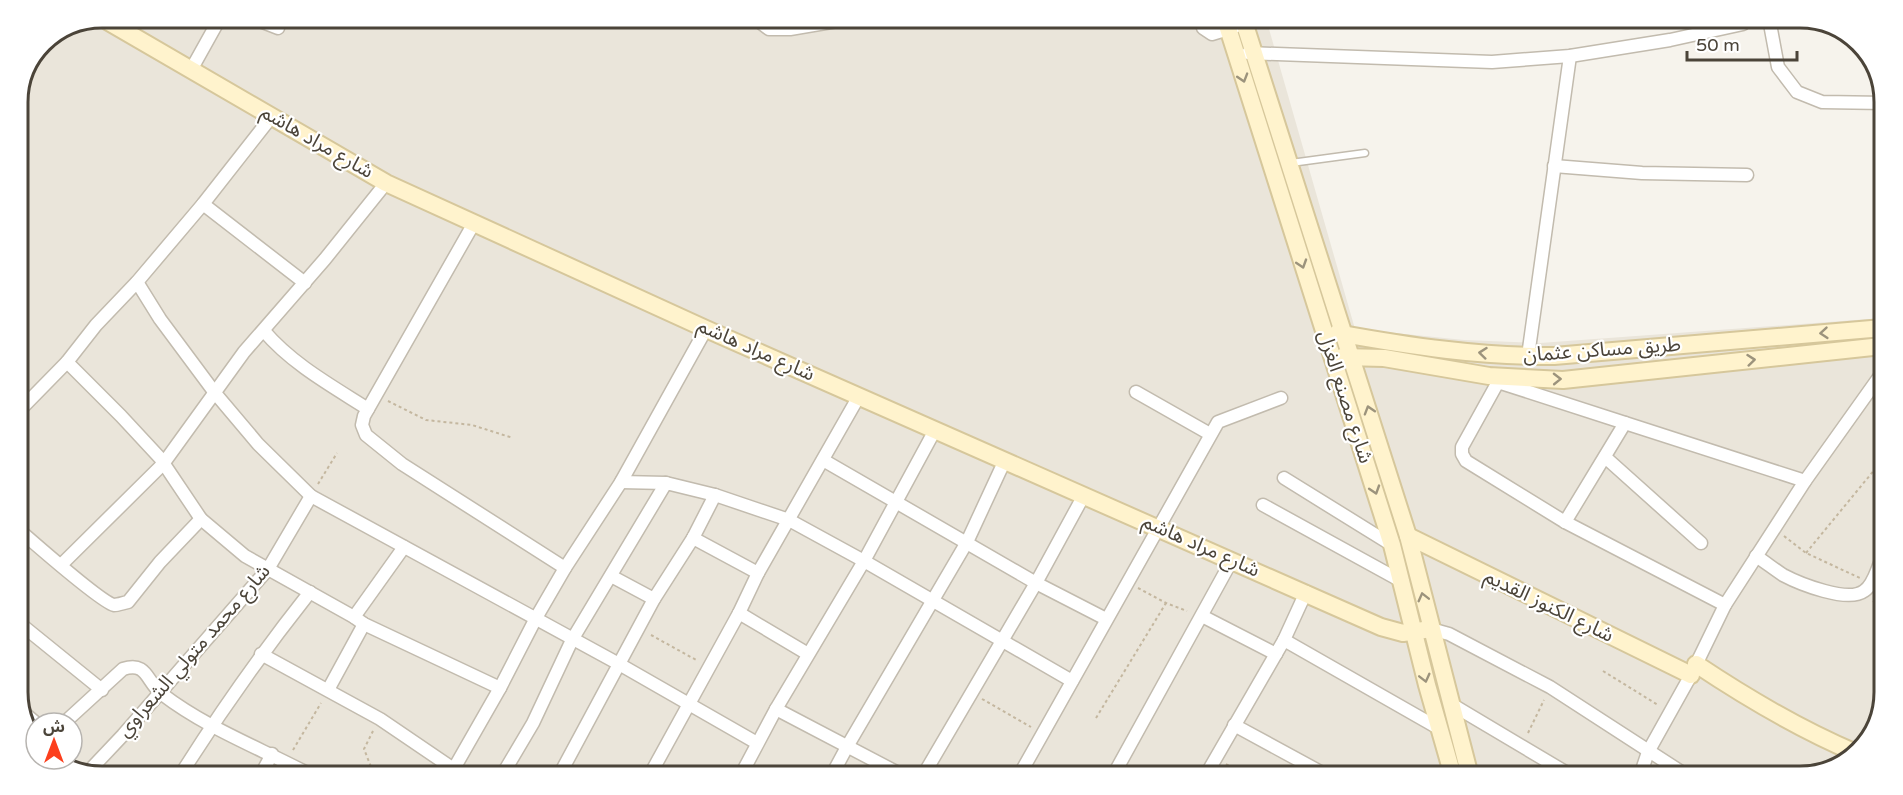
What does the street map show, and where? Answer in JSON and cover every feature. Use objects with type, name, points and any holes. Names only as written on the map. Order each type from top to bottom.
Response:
[{"type":"street","name":"شارع مراد هاشم","points":[[119,28],[386,183],[706,329],[1392,631],[1431,629]]},
{"type":"street","points":[[192,70],[215,28]]},
{"type":"street","points":[[769,28],[796,28]]},
{"type":"street","points":[[1203,28],[1212,34],[1228,28]]},
{"type":"street","name":"شارع مصنع الغزل","points":[[1236,28],[1235,52],[1392,545],[1403,582],[1426,685],[1450,766]]},
{"type":"street","name":"شارع مصنع الغزل","points":[[1238,28],[1253,53],[1408,536],[1467,766]]},
{"type":"street","points":[[1235,52],[1492,62],[1570,56],[1670,40],[1725,28]]},
{"type":"street","points":[[1771,28],[1778,67],[1797,92],[1822,102],[1874,103]]},
{"type":"street","points":[[1527,356],[1570,56]]},
{"type":"street","points":[[29,401],[67,362],[96,325],[137,282],[203,204],[272,116]]},
{"type":"street","points":[[1271,166],[1290,164]]},
{"type":"street","points":[[1554,166],[1642,173],[1747,175]]},
{"type":"street","points":[[61,565],[163,464],[244,352],[305,283],[386,183]]},
{"type":"street","points":[[203,204],[305,283]]},
{"type":"street","points":[[474,223],[368,408],[364,416],[363,430],[402,464],[565,568]]},
{"type":"street","points":[[137,282],[160,319],[215,393],[258,444],[311,496],[536,618],[757,743]]},
{"type":"street","points":[[457,766],[536,618],[565,568],[621,482],[706,329]]},
{"type":"street","name":"طريق مساكن عثمان","points":[[1332,358],[1352,357],[1384,349],[1554,356],[1874,329]]},
{"type":"street","name":"طريق مساكن عثمان","points":[[1323,330],[1345,334],[1384,349],[1499,379],[1588,378],[1874,347]]},
{"type":"street","points":[[264,331],[271,340],[312,372],[368,408]]},
{"type":"street","points":[[67,362],[121,416],[163,464],[201,519],[245,556],[359,620],[500,688]]},
{"type":"street","points":[[1725,605],[1565,522],[1466,461],[1462,454],[1462,447],[1499,379],[1625,423],[1805,481]]},
{"type":"street","points":[[1643,766],[1648,752],[1693,670],[1725,605],[1805,481],[1874,384]]},
{"type":"street","points":[[1136,392],[1210,434]]},
{"type":"street","points":[[655,766],[739,613],[758,573],[858,396]]},
{"type":"street","points":[[1024,766],[1218,422],[1281,398]]},
{"type":"street","points":[[1565,522],[1625,423]]},
{"type":"street","points":[[746,766],[776,709],[864,561],[935,430]]},
{"type":"street","points":[[1605,457],[1701,543]]},
{"type":"street","points":[[823,460],[1036,583],[1106,619]]},
{"type":"street","points":[[837,766],[967,542],[1005,460]]},
{"type":"street","points":[[1284,478],[1392,545]]},
{"type":"street","points":[[621,482],[666,483],[715,495],[789,520],[1072,681]]},
{"type":"street","points":[[508,766],[534,723],[572,640],[666,483]]},
{"type":"street","points":[[564,766],[654,598],[693,538],[715,495]]},
{"type":"street","points":[[929,766],[1036,583],[1084,495]]},
{"type":"street","name":"شارع محمد متولي الشعراوي","points":[[94,765],[268,569],[311,496]]},
{"type":"street","points":[[1263,505],[1403,582]]},
{"type":"street","points":[[29,539],[112,604],[128,602],[160,562],[201,519]]},
{"type":"street","name":"شارع الكنوز القديم","points":[[1408,536],[1693,670],[1822,739],[1847,749]]},
{"type":"street","points":[[693,538],[758,573]]},
{"type":"street","points":[[328,690],[359,620],[405,547]]},
{"type":"street","points":[[1756,556],[1785,575],[1836,594],[1848,596],[1863,592],[1874,578]]},
{"type":"street","points":[[1118,766],[1233,560]]},
{"type":"street","points":[[611,576],[654,598]]},
{"type":"street","points":[[186,766],[261,654],[310,592]]},
{"type":"street","points":[[1211,766],[1276,654],[1306,592]]},
{"type":"street","points":[[739,613],[808,654]]},
{"type":"street","points":[[1202,616],[1276,654]]},
{"type":"street","points":[[1431,629],[1449,634],[1550,687],[1671,766]]},
{"type":"street","points":[[29,631],[102,690]]},
{"type":"street","points":[[1284,639],[1440,729]]},
{"type":"street","points":[[261,654],[380,719],[447,766]]},
{"type":"street","points":[[78,711],[123,669],[136,666],[142,669],[160,692],[211,726],[294,766]]},
{"type":"street","points":[[1451,704],[1555,766]]},
{"type":"street","points":[[776,709],[886,766]]},
{"type":"street","points":[[1234,725],[1309,766]]},
{"type":"street","points":[[266,766],[272,754]]},
{"type":"lane","points":[[1290,164],[1365,153]]},
{"type":"path","points":[[376,394],[426,420],[472,425],[513,438]]},
{"type":"path","points":[[321,478],[338,453]]},
{"type":"path","points":[[1806,553],[1874,470]]},
{"type":"path","points":[[1775,528],[1806,553],[1872,583]]},
{"type":"path","points":[[1128,582],[1166,603],[1202,616]]},
{"type":"path","points":[[1096,718],[1166,603]]},
{"type":"path","points":[[640,628],[709,667]]},
{"type":"path","points":[[1603,671],[1671,712]]},
{"type":"path","points":[[1521,746],[1550,687]]},
{"type":"path","points":[[286,762],[328,690]]},
{"type":"path","points":[[971,693],[1042,734]]},
{"type":"path","points":[[371,766],[364,749],[380,719]]},
{"type":"path","points":[[1215,758],[1229,766]]},
{"type":"shaded area","points":[[102,28],[1269,28],[1355,329],[1464,340],[1540,343],[1874,319],[1873,707],[1865,730],[1859,738],[1842,754],[1824,763],[1810,766],[84,764],[84,711],[31,711],[29,698],[29,97],[36,70],[50,50],[74,34],[88,30]]}]
